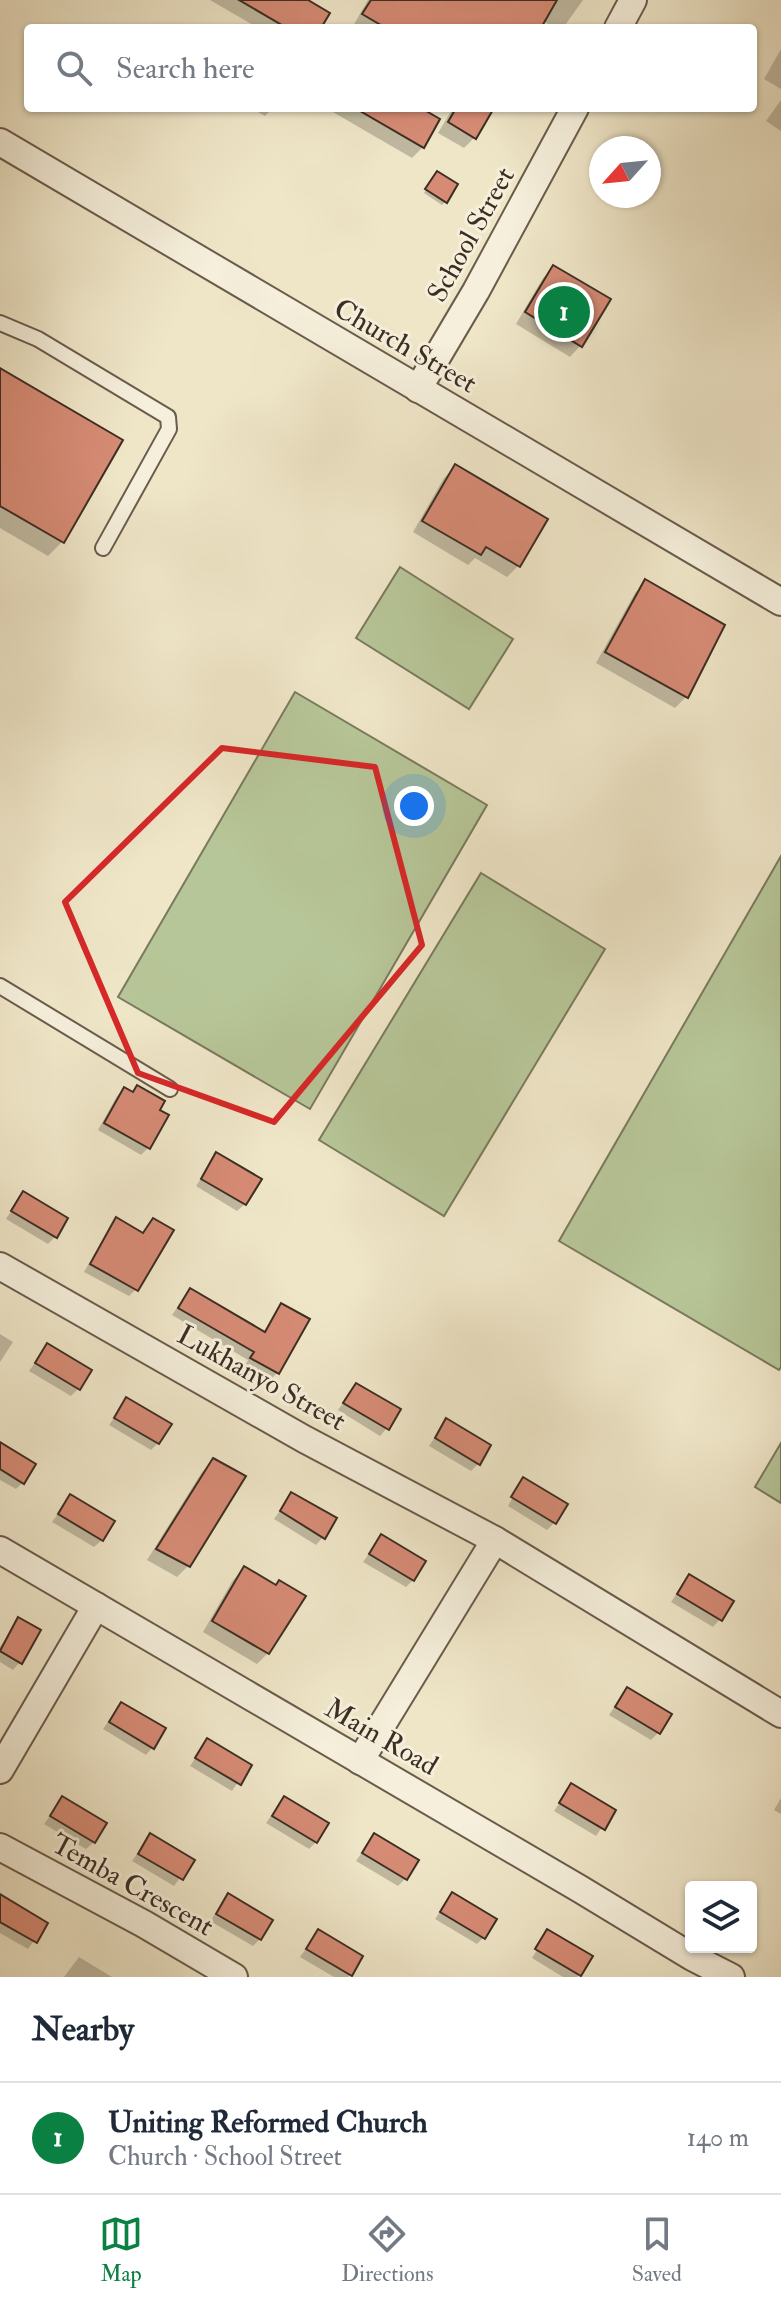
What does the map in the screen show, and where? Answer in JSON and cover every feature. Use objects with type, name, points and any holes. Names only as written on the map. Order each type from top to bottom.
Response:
[{"type":"street","points":[[620,24],[633,0]]},
{"type":"street","name":"School Street","points":[[418,389],[476,291],[573,112]]},
{"type":"street","name":"Church Street","points":[[1,145],[781,602]]},
{"type":"street","name":"Lukhanyo Street","points":[[0,1266],[304,1439],[495,1540],[781,1714]]},
{"type":"street","points":[[360,1761],[495,1540]]},
{"type":"street","name":"Main Road","points":[[0,1550],[692,1957],[731,1977]]},
{"type":"street","points":[[0,1770],[96,1606]]},
{"type":"street","name":"Temba Crescent","points":[[0,1847],[144,1924],[234,1977]]},
{"type":"lane","points":[[0,323],[38,339],[170,421],[169,429],[103,548]]},
{"type":"lane","points":[[0,986],[170,1089]]},
{"type":"highlighted area","points":[[222,748],[375,767],[422,945],[274,1122],[138,1073],[65,902]]},
{"type":"green space","points":[[400,567],[513,639],[469,709],[356,638]]},
{"type":"green space","points":[[295,692],[487,805],[310,1109],[118,997]]},
{"type":"green space","points":[[781,856],[781,1367],[779,1370],[559,1241]]},
{"type":"green space","points":[[481,873],[605,949],[444,1216],[319,1140]]},
{"type":"green space","points":[[781,1443],[781,1503],[755,1487]]},
{"type":"building","points":[[239,0],[308,0],[330,13],[323,24],[280,24]]},
{"type":"building","points":[[371,0],[557,0],[543,24],[379,24],[362,14]]},
{"type":"building","points":[[362,112],[428,112],[440,119],[424,148]]},
{"type":"building","points":[[454,112],[492,112],[476,139],[448,122]]},
{"type":"building","points":[[437,171],[458,184],[447,203],[425,189]]},
{"type":"building","points":[[553,265],[611,299],[582,347],[525,312]]},
{"type":"building","points":[[0,368],[123,440],[64,543],[0,506]]},
{"type":"building","points":[[455,464],[548,519],[520,567],[486,547],[481,555],[422,521]]},
{"type":"building","points":[[645,579],[725,625],[688,698],[605,652]]},
{"type":"building","points":[[137,1085],[165,1101],[160,1110],[169,1115],[150,1149],[104,1123],[124,1087],[133,1092]]},
{"type":"building","points":[[216,1152],[262,1179],[246,1205],[201,1179]]},
{"type":"building","points":[[23,1191],[68,1218],[57,1238],[11,1211]]},
{"type":"building","points":[[116,1217],[143,1233],[153,1218],[174,1230],[138,1291],[90,1264]]},
{"type":"building","points":[[190,1288],[265,1332],[281,1303],[310,1319],[279,1374],[250,1358],[254,1352],[178,1308]]},
{"type":"building","points":[[47,1343],[92,1370],[80,1390],[35,1363]]},
{"type":"building","points":[[356,1383],[401,1409],[389,1430],[343,1403]]},
{"type":"building","points":[[126,1397],[172,1424],[159,1444],[114,1418]]},
{"type":"building","points":[[446,1418],[491,1445],[480,1465],[435,1438]]},
{"type":"building","points":[[0,1442],[36,1464],[24,1484],[0,1469]]},
{"type":"building","points":[[213,1458],[246,1476],[190,1567],[156,1549]]},
{"type":"building","points":[[523,1477],[568,1504],[556,1524],[511,1497]]},
{"type":"building","points":[[291,1492],[337,1518],[325,1539],[280,1511]]},
{"type":"building","points":[[70,1494],[115,1521],[103,1541],[58,1514]]},
{"type":"building","points":[[381,1534],[426,1561],[414,1581],[369,1554]]},
{"type":"building","points":[[244,1566],[276,1585],[279,1580],[306,1596],[269,1654],[212,1621]]},
{"type":"building","points":[[689,1574],[734,1601],[722,1621],[677,1594]]},
{"type":"building","points":[[18,1617],[41,1630],[22,1664],[0,1651]]},
{"type":"building","points":[[627,1687],[672,1714],[660,1734],[615,1707]]},
{"type":"building","points":[[121,1702],[166,1728],[154,1749],[109,1722]]},
{"type":"building","points":[[207,1738],[252,1765],[241,1785],[195,1758]]},
{"type":"building","points":[[571,1783],[616,1810],[605,1830],[559,1803]]},
{"type":"building","points":[[62,1796],[107,1823],[95,1843],[50,1816]]},
{"type":"building","points":[[284,1796],[329,1823],[317,1843],[272,1816]]},
{"type":"building","points":[[150,1833],[195,1860],[183,1880],[138,1854]]},
{"type":"building","points":[[374,1833],[419,1860],[407,1880],[362,1853]]},
{"type":"building","points":[[452,1892],[497,1919],[485,1939],[440,1912]]},
{"type":"building","points":[[228,1893],[273,1920],[261,1940],[216,1914]]},
{"type":"building","points":[[0,1894],[48,1923],[37,1943],[0,1922]]},
{"type":"building","points":[[318,1929],[363,1956],[352,1976],[306,1949]]},
{"type":"building","points":[[547,1929],[593,1956],[581,1976],[535,1949]]},
{"type":"place","name":"Uniting Reformed Church","points":[[564,312]]}]
